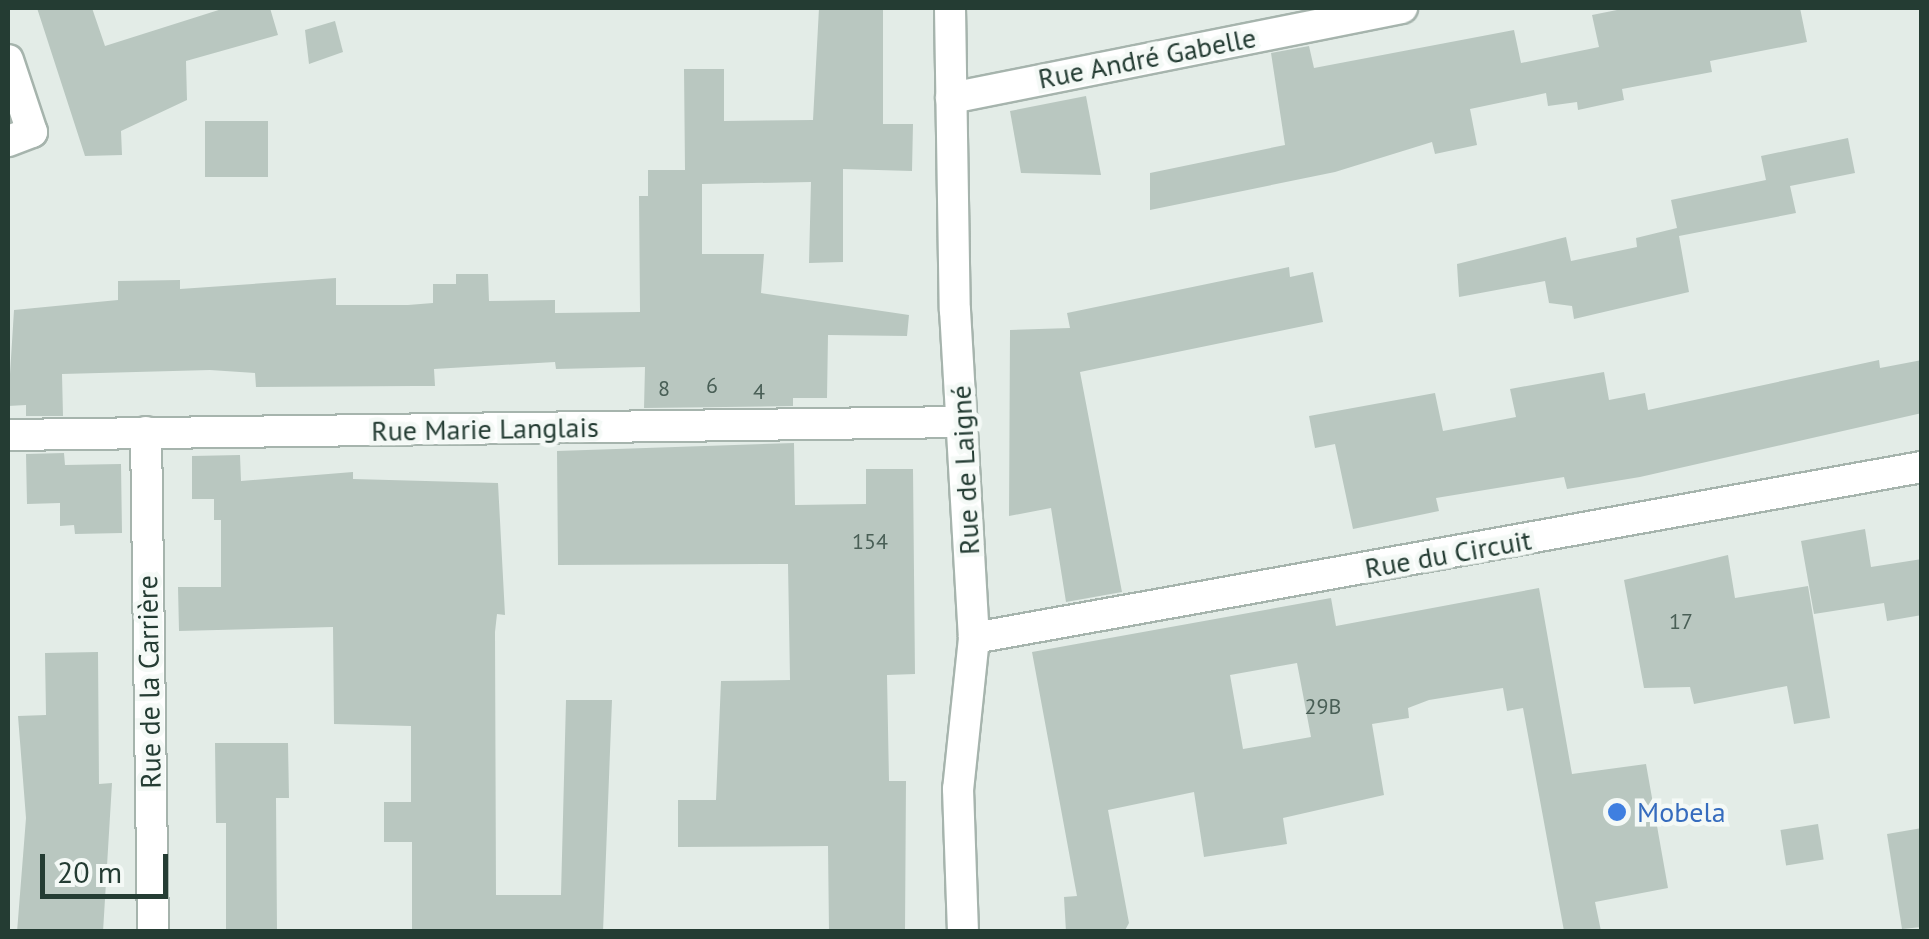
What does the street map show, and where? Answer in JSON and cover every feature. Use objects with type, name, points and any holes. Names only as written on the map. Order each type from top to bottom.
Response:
[{"type":"street","name":"Rue de Laigné","points":[[950,8],[974,638],[958,788],[963,932]]},
{"type":"street","name":"Rue André Gabelle","points":[[951,98],[1402,8]]},
{"type":"street","points":[[8,60],[32,132],[8,141]]},
{"type":"street","name":"Rue Marie Langlais","points":[[8,436],[963,422]]},
{"type":"street","name":"Rue de la Carrière","points":[[146,432],[152,932]]},
{"type":"street","name":"Rue du Circuit","points":[[974,638],[1922,467]]},
{"type":"building","points":[[37,8],[92,8],[105,46],[225,8],[270,8],[278,35],[186,61],[187,100],[121,131],[122,155],[85,156]]},
{"type":"building","points":[[819,8],[883,8],[883,124],[913,124],[912,171],[843,169],[843,262],[809,263],[811,182],[702,184],[702,254],[764,254],[761,293],[909,315],[907,336],[828,335],[827,398],[793,398],[793,406],[644,408],[645,367],[556,369],[555,362],[434,369],[435,386],[256,387],[255,373],[210,370],[62,374],[63,416],[26,416],[26,405],[8,406],[14,310],[118,300],[118,281],[180,280],[180,289],[336,278],[336,305],[408,305],[433,303],[433,284],[456,284],[456,274],[488,274],[489,301],[555,300],[555,313],[640,312],[639,196],[648,196],[648,170],[685,170],[684,69],[724,69],[724,121],[813,120]]},
{"type":"building","points":[[1627,8],[1800,8],[1807,42],[1710,61],[1712,72],[1622,89],[1624,100],[1578,110],[1577,102],[1548,106],[1546,93],[1470,109],[1477,145],[1435,154],[1432,142],[1335,172],[1150,210],[1150,173],[1285,145],[1271,53],[1309,46],[1314,68],[1514,30],[1521,63],[1599,47],[1592,15]]},
{"type":"building","points":[[335,21],[343,52],[309,64],[305,30]]},
{"type":"building","points":[[1086,96],[1101,175],[1021,173],[1010,111]]},
{"type":"building","points":[[205,121],[268,121],[268,177],[205,177]]},
{"type":"building","points":[[1848,138],[1855,173],[1790,186],[1796,213],[1679,236],[1689,292],[1574,319],[1572,306],[1549,303],[1545,281],[1459,297],[1457,264],[1566,237],[1571,261],[1637,247],[1636,238],[1677,228],[1671,200],[1766,180],[1761,156]]},
{"type":"building","points":[[1289,267],[1290,277],[1313,272],[1323,322],[1080,372],[1122,592],[1066,602],[1051,508],[1009,516],[1010,330],[1070,328],[1067,313]]},
{"type":"building","points":[[1879,360],[1880,368],[1922,360],[1922,413],[1640,477],[1567,489],[1564,477],[1436,498],[1439,511],[1353,529],[1335,444],[1315,448],[1309,416],[1435,393],[1443,431],[1516,417],[1510,389],[1604,372],[1609,400],[1645,393],[1648,410]]},
{"type":"building","points":[[794,443],[795,505],[866,504],[866,469],[913,469],[915,674],[887,675],[889,781],[906,781],[905,932],[829,932],[828,846],[678,847],[678,800],[716,800],[721,681],[790,680],[788,564],[558,565],[557,451]]},
{"type":"building","points":[[64,453],[65,465],[121,464],[122,533],[75,534],[74,525],[60,526],[60,503],[27,504],[26,454]]},
{"type":"building","points":[[240,455],[241,481],[353,472],[353,479],[498,483],[505,615],[497,614],[495,632],[496,895],[561,895],[566,700],[612,700],[603,932],[412,932],[412,842],[384,842],[384,802],[411,802],[411,726],[334,724],[333,627],[179,631],[178,587],[221,587],[221,520],[214,520],[214,499],[192,499],[192,456]]},
{"type":"building","points":[[1865,529],[1871,567],[1922,559],[1922,615],[1887,621],[1884,603],[1814,614],[1801,541]]},
{"type":"building","points":[[1728,555],[1735,598],[1808,586],[1830,718],[1794,724],[1787,686],[1694,704],[1690,687],[1644,688],[1624,580]]},
{"type":"building","points":[[1539,588],[1572,774],[1646,764],[1668,888],[1595,902],[1601,931],[1564,931],[1523,708],[1507,711],[1503,688],[1429,700],[1408,708],[1409,718],[1372,724],[1384,795],[1283,818],[1287,844],[1204,857],[1194,792],[1108,810],[1129,923],[1124,932],[1066,932],[1064,897],[1077,896],[1032,652],[1331,598],[1336,626]],"holes":[[[1297,663],[1311,737],[1243,749],[1230,675]]]},
{"type":"building","points":[[98,652],[99,784],[112,783],[103,932],[17,932],[26,818],[18,716],[46,715],[45,653]]},
{"type":"building","points":[[215,743],[288,743],[289,798],[276,798],[277,932],[226,932],[226,823],[216,823]]},
{"type":"building","points":[[1818,824],[1824,860],[1786,866],[1780,830]]},
{"type":"building","points":[[1922,828],[1922,927],[1902,929],[1887,834]]},
{"type":"place","name":"Mobela","points":[[1617,812]]}]
